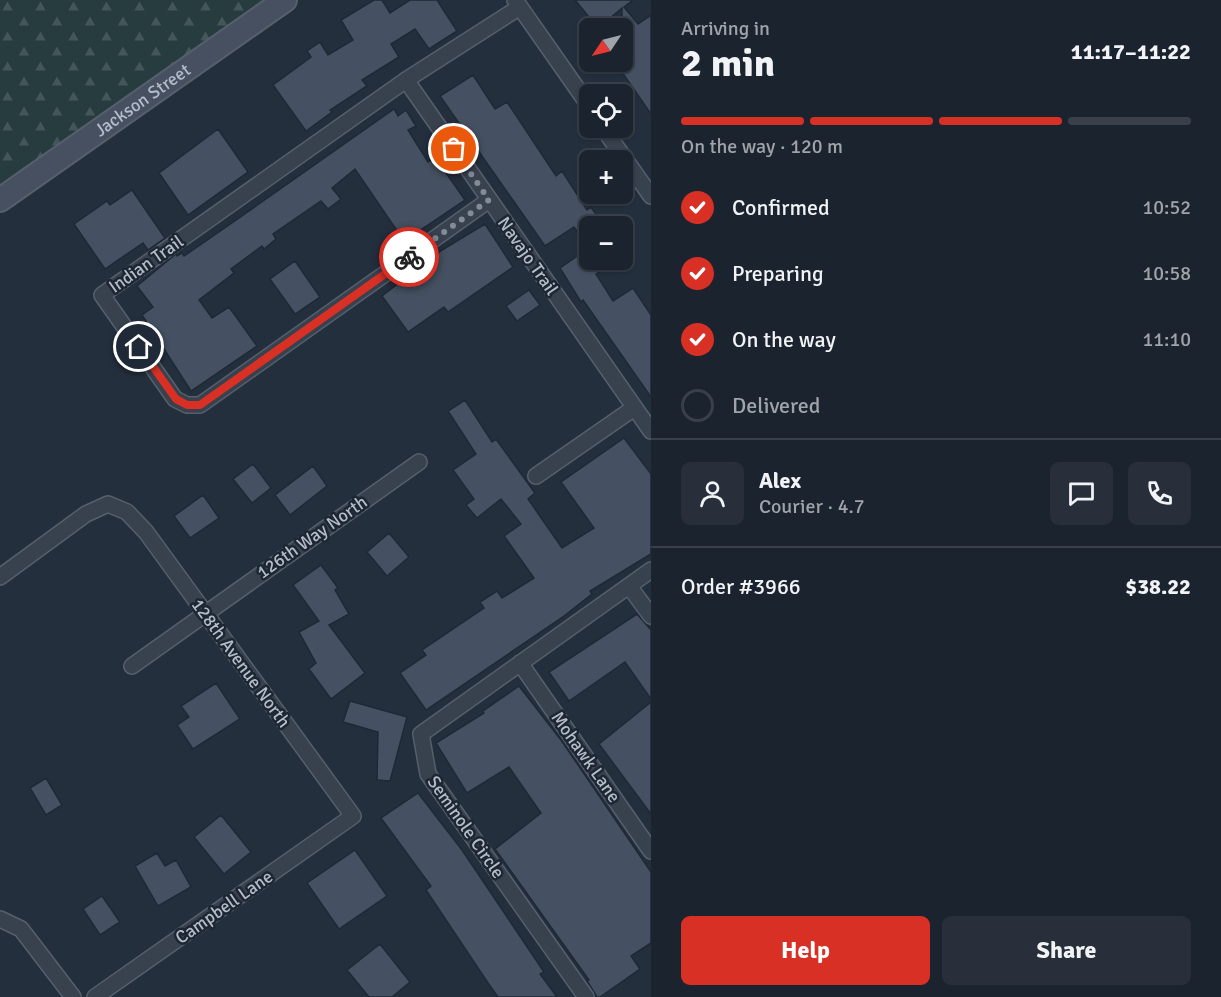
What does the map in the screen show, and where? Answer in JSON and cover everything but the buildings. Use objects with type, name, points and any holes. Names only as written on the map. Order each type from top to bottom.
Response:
[{"type":"street","name":"Jackson Street","points":[[0,200],[285,0]]},
{"type":"street","name":"Indian Trail","points":[[489,200],[200,405],[187,405],[176,399],[102,295],[517,4]]},
{"type":"street","points":[[517,4],[579,92]]},
{"type":"street","name":"Navajo Trail","points":[[406,80],[651,431]]},
{"type":"street","points":[[610,138],[651,196]]},
{"type":"street","points":[[536,476],[634,408]]},
{"type":"street","name":"126th Way North","points":[[132,666],[419,462]]},
{"type":"street","name":"128th Avenue North","points":[[0,577],[86,514],[108,504],[127,512],[146,532],[353,816]]},
{"type":"street","name":"Seminole Circle","points":[[586,997],[428,774],[421,734],[651,570]]},
{"type":"street","points":[[629,586],[651,616]]},
{"type":"street","name":"Mohawk Lane","points":[[520,663],[651,851]]},
{"type":"street","name":"Campbell Lane","points":[[95,997],[353,816]]},
{"type":"street","points":[[0,919],[21,929],[73,997]]},
{"type":"green space","points":[[0,0],[267,0],[0,187]]},
{"type":"way so far","points":[[409,257],[489,200],[454,149]]},
{"type":"route","points":[[139,347],[176,399],[187,405],[200,405],[409,257]]}]
